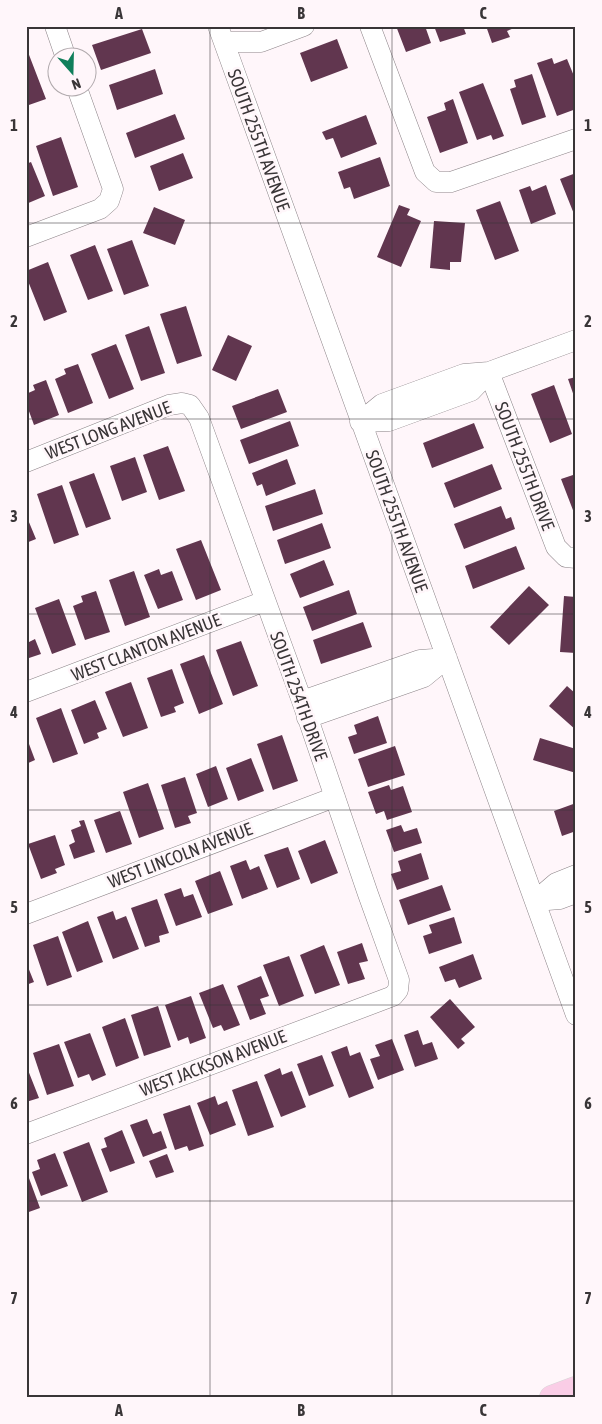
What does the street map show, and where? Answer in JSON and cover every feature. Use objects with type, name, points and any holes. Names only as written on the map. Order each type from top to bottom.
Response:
[{"type":"main road","points":[[552,1398],[576,1389]]},
{"type":"street","points":[[55,26],[63,48]]},
{"type":"street","points":[[221,34],[251,26]]},
{"type":"street","points":[[221,34],[261,42],[304,26]]},
{"type":"street","points":[[370,26],[424,172],[436,182],[450,182],[576,139]]},
{"type":"street","name":"SOUTH 255TH AVENUE","points":[[221,34],[576,1015]]},
{"type":"street","points":[[26,237],[100,209],[109,201],[113,190],[81,98]]},
{"type":"street","points":[[360,422],[389,421],[471,391],[489,372],[576,340]]},
{"type":"street","name":"SOUTH 255TH DRIVE","points":[[489,372],[556,547],[571,557]]},
{"type":"street","name":"WEST LONG AVENUE","points":[[26,462],[169,406],[182,403],[190,405]]},
{"type":"street","name":"SOUTH 254TH DRIVE","points":[[190,405],[199,418],[305,710],[399,980],[398,990]]},
{"type":"street","name":"WEST CLANTON AVENUE","points":[[26,692],[265,601]]},
{"type":"street","points":[[305,710],[420,660],[447,658]]},
{"type":"street","name":"WEST LINCOLN AVENUE","points":[[26,914],[335,797]]},
{"type":"street","points":[[535,901],[556,883],[576,875]]},
{"type":"street","points":[[535,901],[560,899],[576,894]]},
{"type":"street","name":"WEST JACKSON AVENUE","points":[[26,1134],[393,996],[398,990]]},
{"type":"building","points":[[396,26],[425,26],[431,43],[406,52]]},
{"type":"building","points":[[434,26],[463,26],[466,34],[440,42]]},
{"type":"building","points":[[486,26],[519,26],[507,31],[510,37],[492,43]]},
{"type":"building","points":[[142,29],[151,53],[101,70],[98,62],[98,48],[93,48],[92,45]]},
{"type":"building","points":[[337,39],[348,68],[311,82],[300,53]]},
{"type":"building","points":[[26,47],[46,99],[26,106]]},
{"type":"building","points":[[552,58],[554,64],[567,59],[576,81],[576,109],[557,116],[537,63]]},
{"type":"building","points":[[155,69],[163,94],[117,110],[109,85]]},
{"type":"building","points":[[532,74],[546,117],[522,125],[510,89],[516,87],[514,80]]},
{"type":"building","points":[[483,83],[504,136],[493,140],[491,135],[477,140],[459,92]]},
{"type":"building","points":[[453,99],[468,143],[440,153],[427,117],[446,110],[444,103]]},
{"type":"building","points":[[175,114],[185,139],[135,158],[126,133]]},
{"type":"building","points":[[366,115],[377,144],[341,158],[333,138],[326,140],[322,132]]},
{"type":"building","points":[[61,137],[78,187],[53,196],[36,146]]},
{"type":"building","points":[[183,153],[193,178],[159,191],[150,166]]},
{"type":"building","points":[[380,157],[390,186],[354,199],[350,187],[344,189],[338,172]]},
{"type":"building","points":[[31,162],[45,196],[26,204],[26,164]]},
{"type":"building","points":[[576,173],[576,219],[560,179]]},
{"type":"building","points":[[546,185],[556,214],[531,224],[519,190],[530,186],[532,191]]},
{"type":"building","points":[[500,201],[519,251],[495,260],[476,210]]},
{"type":"building","points":[[399,205],[410,209],[407,215],[421,221],[401,267],[377,257]]},
{"type":"building","points":[[154,207],[185,220],[175,245],[143,233]]},
{"type":"building","points":[[434,221],[465,223],[461,262],[450,262],[450,270],[430,268]]},
{"type":"building","points":[[132,240],[149,286],[124,295],[107,249]]},
{"type":"building","points":[[95,245],[113,291],[88,300],[70,255]]},
{"type":"building","points":[[48,262],[67,312],[44,321],[26,276],[26,271]]},
{"type":"building","points":[[186,306],[202,356],[177,364],[160,314]]},
{"type":"building","points":[[149,326],[165,373],[141,381],[125,335]]},
{"type":"building","points":[[228,335],[252,346],[236,381],[212,370]]},
{"type":"building","points":[[116,344],[134,389],[109,399],[91,354]]},
{"type":"building","points":[[78,364],[93,403],[68,413],[55,379],[66,374],[64,369]]},
{"type":"building","points":[[576,377],[576,399],[575,399],[568,379]]},
{"type":"building","points":[[46,380],[59,415],[34,425],[26,403],[26,394],[35,390],[33,385]]},
{"type":"building","points":[[554,385],[572,434],[550,443],[531,394]]},
{"type":"building","points":[[278,389],[287,412],[241,429],[232,406]]},
{"type":"building","points":[[290,421],[299,446],[249,464],[240,440]]},
{"type":"building","points":[[474,423],[484,448],[432,468],[423,443]]},
{"type":"building","points":[[168,446],[185,491],[159,500],[143,455]]},
{"type":"building","points":[[135,457],[147,492],[122,501],[110,466]]},
{"type":"building","points":[[287,459],[296,484],[266,496],[262,484],[257,486],[252,473]]},
{"type":"building","points":[[492,464],[502,489],[454,508],[444,483]]},
{"type":"building","points":[[94,473],[111,519],[86,528],[69,482]]},
{"type":"building","points":[[576,474],[576,518],[561,479]]},
{"type":"building","points":[[62,485],[79,535],[54,544],[37,494]]},
{"type":"building","points":[[315,489],[323,514],[273,531],[265,506]]},
{"type":"building","points":[[501,506],[506,519],[511,517],[515,529],[464,549],[454,524]]},
{"type":"building","points":[[26,515],[36,539],[26,543]]},
{"type":"building","points":[[322,523],[331,548],[285,564],[277,540]]},
{"type":"building","points":[[201,540],[221,590],[196,600],[176,549]]},
{"type":"building","points":[[516,546],[525,569],[473,589],[465,566]]},
{"type":"building","points":[[324,560],[334,585],[300,598],[290,574]]},
{"type":"building","points":[[159,569],[161,575],[172,571],[183,600],[158,609],[144,575]]},
{"type":"building","points":[[134,571],[150,617],[125,626],[109,580]]},
{"type":"building","points":[[529,586],[549,605],[509,645],[490,627]]},
{"type":"building","points":[[349,590],[357,614],[312,631],[303,607]]},
{"type":"building","points":[[96,591],[110,632],[85,640],[73,606],[83,602],[81,596]]},
{"type":"building","points":[[564,596],[576,597],[576,653],[560,652]]},
{"type":"building","points":[[59,599],[76,645],[52,654],[35,608]]},
{"type":"building","points":[[363,622],[372,647],[321,664],[313,640]]},
{"type":"building","points":[[26,634],[29,642],[35,639],[41,654],[26,659]]},
{"type":"building","points":[[241,641],[258,686],[233,696],[216,650]]},
{"type":"building","points":[[204,655],[223,704],[199,714],[180,664]]},
{"type":"building","points":[[172,669],[184,703],[174,707],[176,712],[161,717],[147,678]]},
{"type":"building","points":[[131,682],[148,728],[123,737],[105,692]]},
{"type":"building","points":[[567,686],[576,694],[576,730],[549,706]]},
{"type":"building","points":[[95,700],[107,729],[97,733],[99,738],[84,744],[71,710]]},
{"type":"building","points":[[61,708],[78,754],[53,763],[36,718]]},
{"type":"building","points":[[378,716],[387,743],[354,754],[348,737],[357,734],[354,725]]},
{"type":"building","points":[[282,735],[298,781],[273,790],[257,744]]},
{"type":"building","points":[[26,736],[35,760],[26,764]]},
{"type":"building","points":[[540,738],[576,749],[576,773],[533,760]]},
{"type":"building","points":[[395,746],[405,775],[368,787],[358,759]]},
{"type":"building","points":[[251,758],[264,791],[238,801],[226,768]]},
{"type":"building","points":[[216,766],[228,799],[208,807],[196,774]]},
{"type":"building","points":[[185,777],[197,813],[188,816],[191,823],[175,828],[161,785]]},
{"type":"building","points":[[148,783],[164,829],[139,838],[123,792]]},
{"type":"building","points":[[389,785],[391,790],[403,786],[412,812],[387,820],[384,811],[376,814],[368,792]]},
{"type":"building","points":[[576,803],[576,831],[562,836],[554,811]]},
{"type":"building","points":[[120,811],[132,844],[106,853],[94,820]]},
{"type":"building","points":[[84,820],[95,852],[74,859],[69,845],[75,842],[71,830],[81,826],[79,821]]},
{"type":"building","points":[[401,825],[404,832],[417,828],[422,843],[394,852],[386,830]]},
{"type":"building","points":[[55,835],[65,865],[55,869],[57,873],[41,879],[28,844]]},
{"type":"building","points":[[325,840],[338,873],[311,884],[298,851]]},
{"type":"building","points":[[288,847],[300,879],[277,888],[264,855]]},
{"type":"building","points":[[421,853],[429,879],[397,890],[391,874],[401,871],[398,861]]},
{"type":"building","points":[[246,860],[250,870],[259,866],[268,889],[242,899],[230,866]]},
{"type":"building","points":[[220,871],[233,905],[208,914],[195,881]]},
{"type":"building","points":[[442,885],[451,910],[408,925],[399,900]]},
{"type":"building","points":[[181,888],[184,897],[193,894],[202,917],[176,926],[164,894]]},
{"type":"building","points":[[157,899],[169,933],[159,936],[160,942],[145,947],[131,908]]},
{"type":"building","points":[[113,911],[116,920],[126,916],[139,949],[113,959],[97,917]]},
{"type":"building","points":[[454,917],[462,943],[429,954],[423,936],[432,933],[429,925]]},
{"type":"building","points":[[88,921],[103,962],[77,972],[62,932]]},
{"type":"building","points":[[58,936],[72,977],[47,986],[33,945]]},
{"type":"building","points":[[362,943],[368,961],[359,963],[365,979],[348,984],[337,952]]},
{"type":"building","points":[[324,945],[340,985],[315,994],[300,955]]},
{"type":"building","points":[[473,954],[482,979],[459,988],[455,979],[445,982],[439,967]]},
{"type":"building","points":[[289,956],[304,996],[279,1006],[263,965]]},
{"type":"building","points":[[26,962],[34,982],[26,985]]},
{"type":"building","points":[[261,976],[269,996],[260,999],[266,1014],[250,1020],[237,986]]},
{"type":"building","points":[[223,984],[240,1025],[224,1031],[221,1025],[213,1028],[199,993]]},
{"type":"building","points":[[191,996],[206,1038],[190,1044],[188,1037],[178,1041],[165,1005]]},
{"type":"building","points":[[450,999],[475,1027],[461,1039],[465,1043],[458,1049],[430,1017]]},
{"type":"building","points":[[158,1006],[171,1047],[144,1056],[131,1015]]},
{"type":"building","points":[[125,1018],[139,1058],[116,1067],[102,1027]]},
{"type":"building","points":[[418,1030],[423,1045],[432,1042],[438,1059],[415,1067],[404,1035]]},
{"type":"building","points":[[90,1033],[106,1075],[92,1081],[89,1074],[78,1078],[64,1042]]},
{"type":"building","points":[[392,1039],[404,1070],[378,1080],[370,1059],[380,1056],[375,1045]]},
{"type":"building","points":[[59,1044],[74,1086],[47,1095],[33,1053]]},
{"type":"building","points":[[347,1046],[350,1056],[360,1052],[374,1088],[349,1098],[331,1052]]},
{"type":"building","points":[[322,1055],[334,1086],[309,1096],[297,1064]]},
{"type":"building","points":[[26,1065],[39,1098],[26,1102]]},
{"type":"building","points":[[280,1068],[282,1075],[292,1071],[306,1107],[281,1117],[264,1075]]},
{"type":"building","points":[[257,1081],[274,1127],[248,1136],[232,1090]]},
{"type":"building","points":[[215,1096],[218,1105],[227,1101],[236,1125],[210,1135],[197,1103]]},
{"type":"building","points":[[190,1105],[204,1146],[189,1151],[187,1146],[175,1150],[163,1114]]},
{"type":"building","points":[[147,1119],[153,1134],[161,1131],[167,1148],[143,1157],[130,1125]]},
{"type":"building","points":[[122,1130],[135,1163],[110,1172],[101,1149],[107,1147],[104,1138]]},
{"type":"building","points":[[89,1142],[108,1192],[82,1202],[63,1152]]},
{"type":"building","points":[[55,1153],[68,1186],[41,1196],[32,1172],[40,1169],[37,1160]]},
{"type":"building","points":[[167,1154],[174,1172],[156,1178],[149,1161]]},
{"type":"building","points":[[26,1170],[40,1208],[26,1213]]}]
